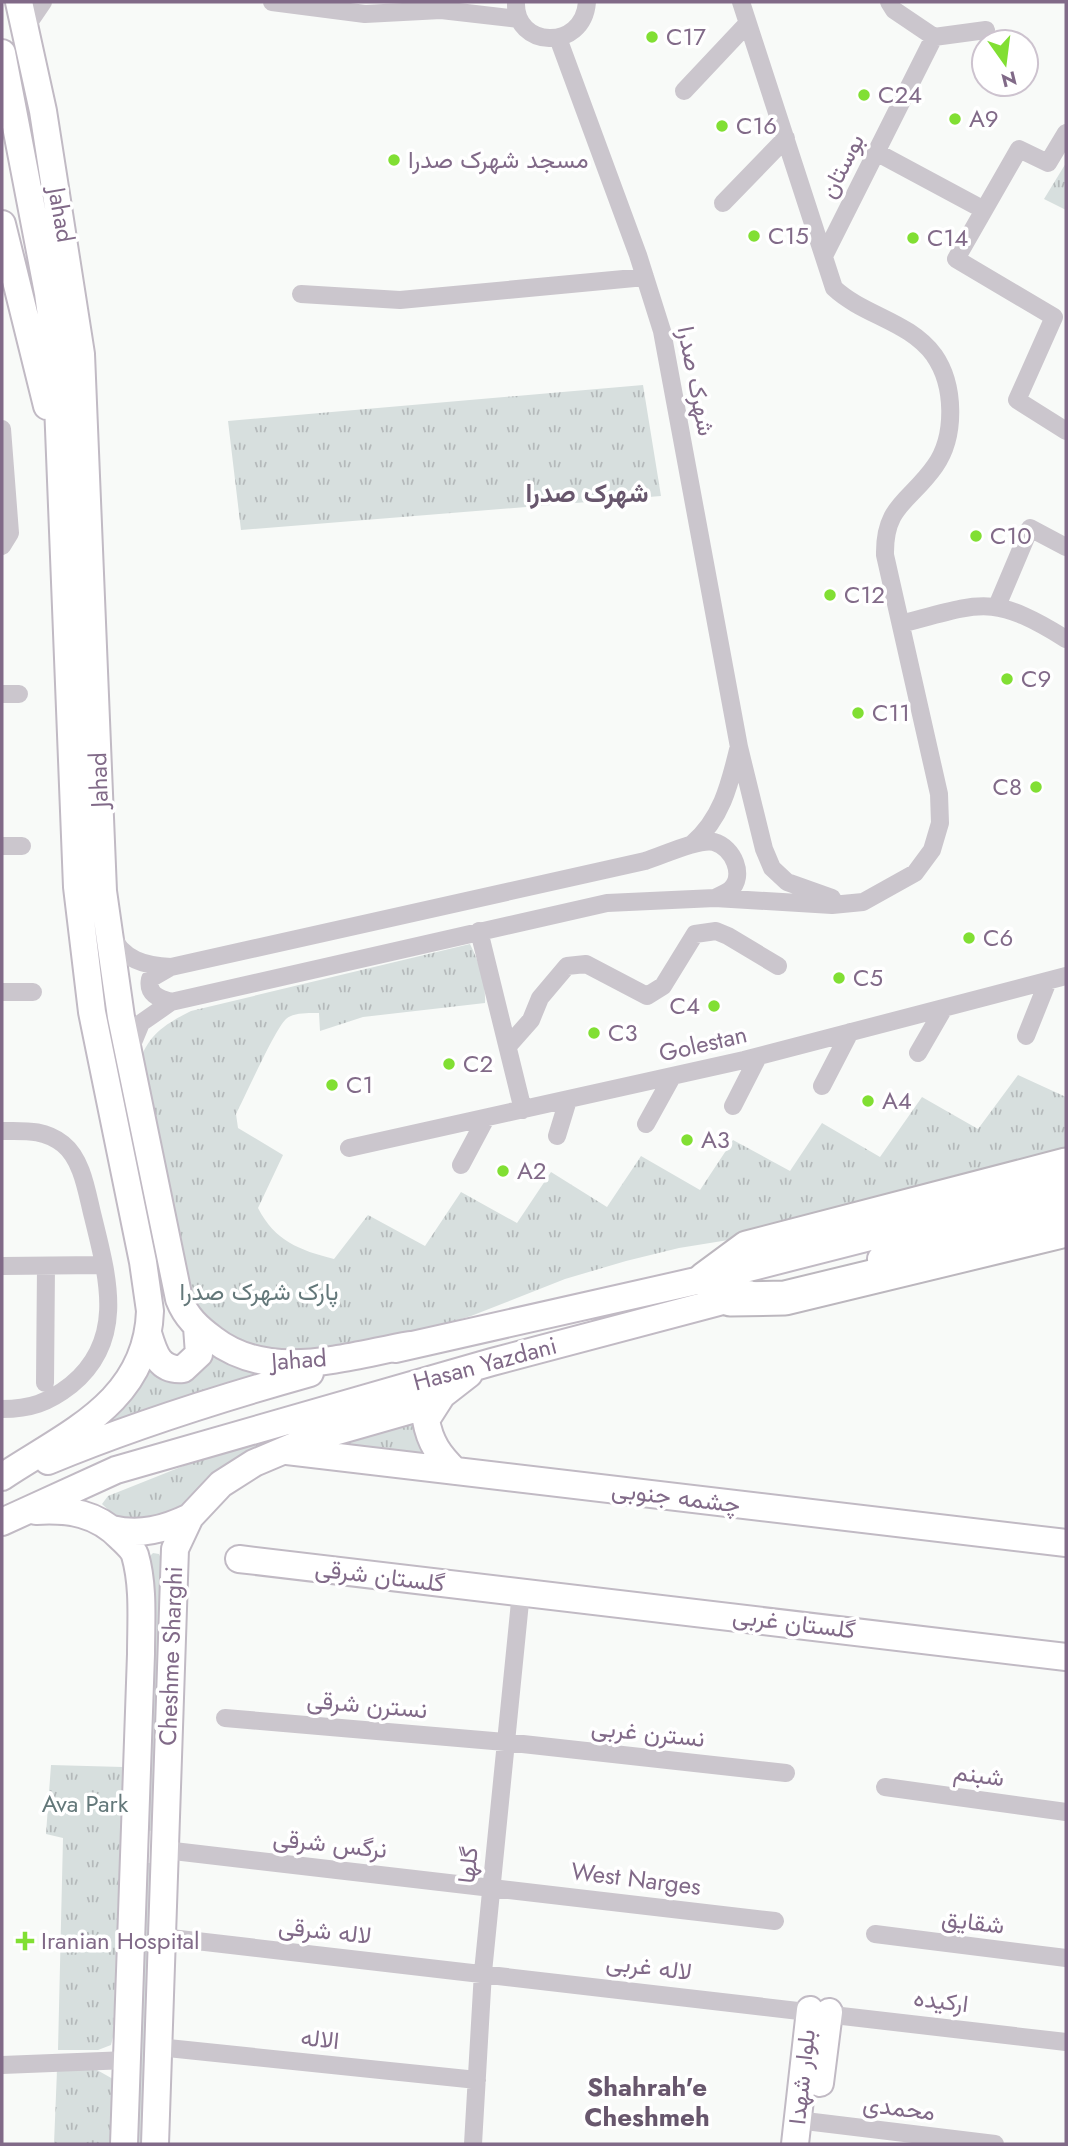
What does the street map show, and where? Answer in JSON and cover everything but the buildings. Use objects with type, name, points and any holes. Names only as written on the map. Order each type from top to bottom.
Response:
[{"type":"highway","points":[[1066,1165],[747,1248],[718,1289],[785,1298],[1066,1230]]},
{"type":"street","points":[[22,14],[43,2]]},
{"type":"street","points":[[272,2],[365,13],[518,10],[537,36],[558,38],[576,28],[582,20],[587,2]]},
{"type":"street","points":[[128,1053],[141,1024],[171,1002],[607,903],[715,898],[811,904],[863,902],[915,873],[932,850],[940,823],[939,794],[885,555],[885,531],[894,510],[936,465],[950,429],[949,391],[934,356],[907,329],[851,304],[834,288],[741,2]]},
{"type":"street","points":[[888,2],[894,10],[934,37],[970,32]]},
{"type":"street","name":"Jahad","points":[[22,14],[72,279],[81,354],[107,924],[128,1053],[175,1284],[183,1308],[197,1327],[226,1349],[249,1359],[271,1364],[307,1362],[410,1345]]},
{"type":"street","points":[[684,91],[748,23]]},
{"type":"street","name":"بوستان","points":[[824,256],[934,37]]},
{"type":"street","name":"شهرک صدرا","points":[[558,38],[662,331],[739,747],[761,838],[772,867],[788,882],[821,896],[863,902]]},
{"type":"street","name":"Jahad","points":[[2,53],[48,293],[55,353],[62,467],[77,887],[82,949],[148,1291],[148,1333],[133,1375],[115,1400],[2,1479]]},
{"type":"street","points":[[1066,133],[1048,163],[1018,149],[956,259],[1054,317],[1017,400],[1066,431]]},
{"type":"street","points":[[723,204],[786,138]]},
{"type":"street","points":[[877,152],[984,210]]},
{"type":"street","points":[[2,224],[62,467]]},
{"type":"street","points":[[301,293],[400,300],[645,277]]},
{"type":"street","points":[[2,429],[10,533],[2,546]]},
{"type":"street","points":[[997,606],[1030,528],[1066,547]]},
{"type":"street","points":[[901,624],[966,607],[997,606],[1037,621],[1066,639]]},
{"type":"street","points":[[692,844],[708,830],[719,812],[739,747]]},
{"type":"street","points":[[107,924],[115,942],[132,958],[152,966],[171,967],[645,861],[692,844],[713,841],[728,849],[738,876],[731,890],[715,898]]},
{"type":"street","points":[[2,846],[22,846]]},
{"type":"street","points":[[479,931],[523,1110]]},
{"type":"street","points":[[508,1046],[531,1020],[540,998],[567,966],[586,964],[647,996],[663,986],[695,933],[716,931],[778,966]]},
{"type":"street","points":[[171,967],[150,979],[148,987],[152,994],[171,1002]]},
{"type":"street","name":"Golestan","points":[[349,1148],[758,1057],[1066,976]]},
{"type":"street","points":[[1026,1036],[1048,981]]},
{"type":"street","points":[[2,992],[33,992]]},
{"type":"street","points":[[918,1053],[944,1008]]},
{"type":"street","points":[[822,1086],[850,1032]]},
{"type":"street","points":[[733,1106],[758,1057]]},
{"type":"street","points":[[646,1124],[671,1077]]},
{"type":"street","points":[[557,1136],[568,1100]]},
{"type":"street","points":[[461,1165],[486,1118]]},
{"type":"street","points":[[2,1131],[40,1131],[64,1144],[79,1165],[110,1306],[107,1333],[99,1354],[88,1371],[61,1393],[29,1409],[2,1409]]},
{"type":"street","points":[[975,1222],[1066,1187]]},
{"type":"street","points":[[975,1222],[1066,1209]]},
{"type":"street","name":"Hasan Yazdani","points":[[13,1517],[116,1470],[492,1362],[718,1289],[975,1222]]},
{"type":"street","points":[[2,1266],[102,1265]]},
{"type":"street","points":[[44,1382],[46,1266]]},
{"type":"street","name":"Hasan Yazdani","points":[[2,1479],[104,1437],[195,1407],[410,1345],[718,1289]]},
{"type":"street","points":[[148,1333],[157,1359],[166,1368],[183,1369],[199,1354],[197,1327]]},
{"type":"street","name":"Cheshme Sharghi","points":[[155,2144],[175,1549],[190,1517],[221,1484],[254,1463],[313,1438],[418,1408],[442,1395],[456,1381],[492,1362]]},
{"type":"street","points":[[442,1395],[426,1420],[429,1437],[439,1455],[455,1471]]},
{"type":"street","name":"چشمه جنوبی","points":[[285,1451],[1066,1543]]},
{"type":"street","name":"Cheshme Sharghi","points":[[13,1517],[66,1509],[88,1515],[112,1529],[134,1553],[140,1596],[141,1654],[124,2144]]},
{"type":"street","points":[[112,1529],[127,1532],[147,1531],[170,1526],[190,1517]]},
{"type":"street","points":[[134,1553],[143,1542],[157,1536],[170,1540],[175,1549]]},
{"type":"street","name":"گلستان شرقی","points":[[239,1559],[521,1592]]},
{"type":"street","name":"گلستان غربی","points":[[521,1592],[1066,1657]]},
{"type":"street","name":"گلها","points":[[473,2144],[490,1887],[521,1592]]},
{"type":"street","name":"نسترن شرقی","points":[[225,1718],[505,1742]]},
{"type":"street","name":"نسترن غربی","points":[[505,1742],[786,1773]]},
{"type":"street","name":"شبنم","points":[[885,1787],[1066,1812]]},
{"type":"street","name":"نرگس شرقی","points":[[165,1850],[490,1887]]},
{"type":"street","name":"West Narges","points":[[490,1887],[775,1921]]},
{"type":"street","name":"شقایق","points":[[875,1934],[1066,1958]]},
{"type":"street","name":"لاله شرقی","points":[[162,1937],[483,1972]]},
{"type":"street","name":"لاله غربی","points":[[483,1972],[819,2011]]},
{"type":"street","name":"ارکیده","points":[[819,2011],[1066,2042]]},
{"type":"street","name":"بلوار شهدا","points":[[805,2133],[819,2011]]},
{"type":"street","name":"الاله","points":[[158,2047],[477,2080]]},
{"type":"street","points":[[2,2064],[128,2060]]},
{"type":"street","name":"محمدی","points":[[805,2133],[995,2144]]},
{"type":"green space","points":[[1066,163],[1066,210],[1044,199]]},
{"type":"green space","points":[[643,385],[661,496],[241,530],[228,421]]},
{"type":"green space","name":"پارک شهرک صدرا","points":[[470,944],[481,973],[485,1003],[363,1017],[320,1031],[319,1013],[293,1015],[281,1025],[236,1114],[238,1128],[283,1155],[258,1208],[272,1229],[289,1243],[334,1259],[368,1215],[425,1246],[461,1192],[517,1223],[551,1172],[607,1207],[641,1156],[700,1190],[733,1140],[790,1171],[822,1123],[880,1157],[922,1097],[978,1129],[1018,1075],[1066,1097],[1066,1155],[772,1233],[679,1248],[626,1261],[565,1279],[471,1316],[402,1337],[261,1357],[203,1322],[185,1284],[180,1232],[139,1063],[147,1045],[159,1031],[191,1011]]},
{"type":"green space","points":[[205,1339],[285,1369],[81,1433],[144,1364],[164,1372]]},
{"type":"green space","points":[[417,1398],[258,1451],[175,1514],[122,1523],[102,1504],[108,1496],[221,1451]]},
{"type":"green space","points":[[421,1414],[435,1462],[301,1449]]},
{"type":"green space","points":[[153,1553],[159,1554],[165,1602],[152,1831],[146,1830],[155,1597],[145,1561]]},
{"type":"green space","name":"Ava Park","points":[[51,1765],[123,1767],[113,2037],[111,2045],[98,2050],[58,2050],[63,1838],[46,1834]]},
{"type":"green space","points":[[144,1863],[151,1863],[141,2144],[133,2144]]},
{"type":"green space","points":[[57,2070],[97,2070],[113,2079],[112,2144],[54,2144]]},
{"type":"place","name":"C17","points":[[652,37]]},
{"type":"place","name":"C24","points":[[864,95]]},
{"type":"place","name":"A9","points":[[955,119]]},
{"type":"place","name":"C16","points":[[722,126]]},
{"type":"place","name":"مسجد شهرک صدرا","points":[[394,160]]},
{"type":"place","name":"C15","points":[[754,236]]},
{"type":"place","name":"C14","points":[[913,238]]},
{"type":"place","name":"C10","points":[[976,536]]},
{"type":"place","name":"C12","points":[[830,595]]},
{"type":"place","name":"C9","points":[[1007,679]]},
{"type":"place","name":"C11","points":[[858,713]]},
{"type":"place","name":"C8","points":[[1036,787]]},
{"type":"place","name":"C6","points":[[969,938]]},
{"type":"place","name":"C5","points":[[839,978]]},
{"type":"place","name":"C4","points":[[714,1006]]},
{"type":"place","name":"C3","points":[[594,1033]]},
{"type":"place","name":"C2","points":[[449,1064]]},
{"type":"place","name":"C1","points":[[332,1085]]},
{"type":"place","name":"A4","points":[[868,1101]]},
{"type":"place","name":"A3","points":[[687,1140]]},
{"type":"place","name":"A2","points":[[503,1171]]},
{"type":"place","name":"Iranian Hospital","points":[[25,1941]]},
{"type":"district","name":"شهرک صدرا","points":[[587,493]]},
{"type":"district","name":"Shahrah'e Cheshmeh","points":[[647,2102]]}]
